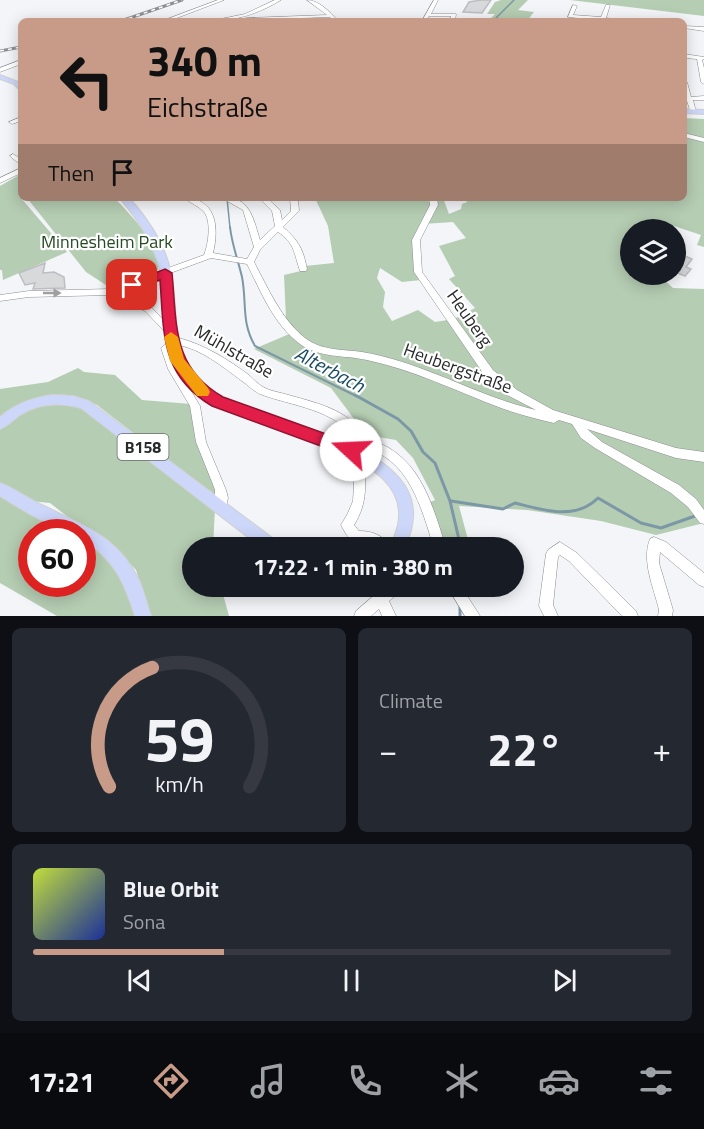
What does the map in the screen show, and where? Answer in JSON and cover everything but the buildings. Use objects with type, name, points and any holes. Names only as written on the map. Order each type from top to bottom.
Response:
[{"type":"main road","points":[[0,74],[17,80]]},
{"type":"main road","points":[[688,111],[704,112]]},
{"type":"main road","points":[[126,201],[146,225],[165,273],[171,339],[183,370],[204,393],[218,401],[356,448],[383,468],[399,489],[406,519],[401,537]]},
{"type":"main road","name":"B158","points":[[0,424],[16,412],[45,399],[70,399],[85,404],[260,537]]},
{"type":"main road","points":[[0,489],[106,546],[129,572],[143,616]]},
{"type":"street","points":[[174,18],[222,0]]},
{"type":"street","points":[[246,18],[279,0]]},
{"type":"street","points":[[309,0],[331,16]]},
{"type":"street","points":[[426,18],[436,0]]},
{"type":"street","points":[[575,6],[570,16],[581,18]]},
{"type":"street","points":[[603,18],[608,6]]},
{"type":"street","points":[[427,15],[454,15],[454,18]]},
{"type":"street","points":[[246,18],[331,16]]},
{"type":"street","points":[[687,27],[704,29]]},
{"type":"street","points":[[701,58],[704,82]]},
{"type":"street","points":[[0,74],[18,64]]},
{"type":"street","points":[[687,97],[704,98]]},
{"type":"street","points":[[12,122],[18,120]]},
{"type":"street","points":[[687,136],[704,140]]},
{"type":"street","points":[[13,156],[18,160]]},
{"type":"street","points":[[0,181],[18,172]]},
{"type":"street","points":[[193,201],[206,208],[212,216],[209,255]]},
{"type":"street","points":[[233,201],[246,209],[258,246]]},
{"type":"street","points":[[266,201],[276,210],[280,229],[291,236],[298,245],[303,268]]},
{"type":"street","points":[[0,305],[4,297],[111,291],[196,262],[209,255],[240,261],[280,229],[295,211],[294,201]]},
{"type":"street","name":"Heuberg","points":[[433,201],[434,205],[416,240],[418,272],[489,373],[513,393],[577,423],[676,453],[704,457]]},
{"type":"street","name":"Heubergstraße","points":[[240,261],[292,332],[312,347],[333,354],[362,355],[381,360],[457,386],[492,402],[577,423]]},
{"type":"street","points":[[111,291],[147,309],[171,339],[166,348],[167,358],[195,404],[201,445],[223,500],[221,507]]},
{"type":"street","name":"Mühlstraße","points":[[171,339],[179,340],[216,358],[260,390],[327,412],[353,427],[358,433],[356,448]]},
{"type":"street","points":[[577,423],[591,441],[677,489],[704,519]]},
{"type":"street","points":[[356,537],[347,525],[358,511],[360,494],[356,448],[375,443],[387,450],[411,475],[426,502],[437,537]]},
{"type":"street","points":[[665,616],[666,610],[653,563],[654,543],[662,546],[704,581]]},
{"type":"street","points":[[551,616],[546,606],[552,554],[560,548],[573,557],[631,616]]},
{"type":"street","points":[[361,616],[386,597]]},
{"type":"street","points":[[459,597],[471,613]]},
{"type":"street","points":[[382,601],[389,616]]},
{"type":"green space","points":[[528,0],[518,10],[534,12],[529,18],[491,18],[495,14],[487,14],[495,2]]},
{"type":"green space","points":[[570,0],[704,0],[704,16]]},
{"type":"green space","points":[[687,118],[704,119],[704,247],[697,245],[701,235],[686,230],[686,219],[620,219],[620,285],[670,285],[673,288],[704,289],[704,523],[656,535],[601,521],[527,510],[459,506],[467,537],[440,537],[428,503],[435,500],[413,458],[396,440],[366,435],[331,388],[254,349],[294,332],[286,319],[284,275],[305,270],[305,266],[334,263],[328,226],[316,201],[444,201],[449,214],[461,209],[462,204],[466,201],[687,201]],"holes":[[[453,222],[466,238],[439,246],[455,276],[449,279],[475,308],[454,319],[435,322],[418,310],[392,321],[383,307],[385,292],[377,278],[380,268],[402,282],[421,280],[415,239],[423,224]]]},
{"type":"green space","points":[[18,176],[18,201],[24,201],[67,252],[3,280],[2,270],[0,270],[0,186]]},
{"type":"green space","name":"Minnesheim Park","points":[[29,201],[117,201],[136,221],[149,240],[157,260],[158,270],[124,285],[109,287],[86,272]]},
{"type":"green space","points":[[78,368],[84,372],[115,375],[142,400],[191,404],[219,499],[97,405],[83,399],[58,395],[47,396],[24,404],[0,419],[0,389],[48,382]]},
{"type":"green space","points":[[52,403],[80,407],[215,509],[214,537],[182,537],[182,597],[224,597],[229,616],[150,616],[136,570],[108,540],[96,533],[96,519],[70,519],[50,503],[30,501],[0,484],[0,430],[30,408]]},
{"type":"green space","points":[[0,496],[45,519],[18,519],[18,593],[0,583]]},
{"type":"green space","points":[[96,550],[118,572],[137,616],[57,616],[24,597],[96,597]]},
{"type":"waterway","name":"Alterbach","points":[[496,18],[514,0]]},
{"type":"waterway","name":"Alterbach","points":[[227,201],[230,228]]},
{"type":"waterway","name":"Alterbach","points":[[230,227],[242,277],[248,329],[255,346],[358,397]]},
{"type":"waterway","name":"Alterbach","points":[[355,395],[398,419],[411,431],[423,452],[435,463],[450,501],[458,537]]},
{"type":"waterway","points":[[451,501],[503,509],[515,503],[548,511],[569,512],[589,505],[598,498],[641,523],[661,528],[695,516]]},
{"type":"waterway","name":"Alterbach","points":[[460,607],[460,616]]},
{"type":"railway","points":[[130,18],[182,0]]},
{"type":"railway","points":[[0,51],[18,48]]},
{"type":"slow traffic","points":[[171,337],[177,361],[189,379],[202,392]]},
{"type":"route","points":[[132,285],[165,273],[169,294],[170,332],[177,361],[189,379],[204,393],[218,401],[351,450]]}]
